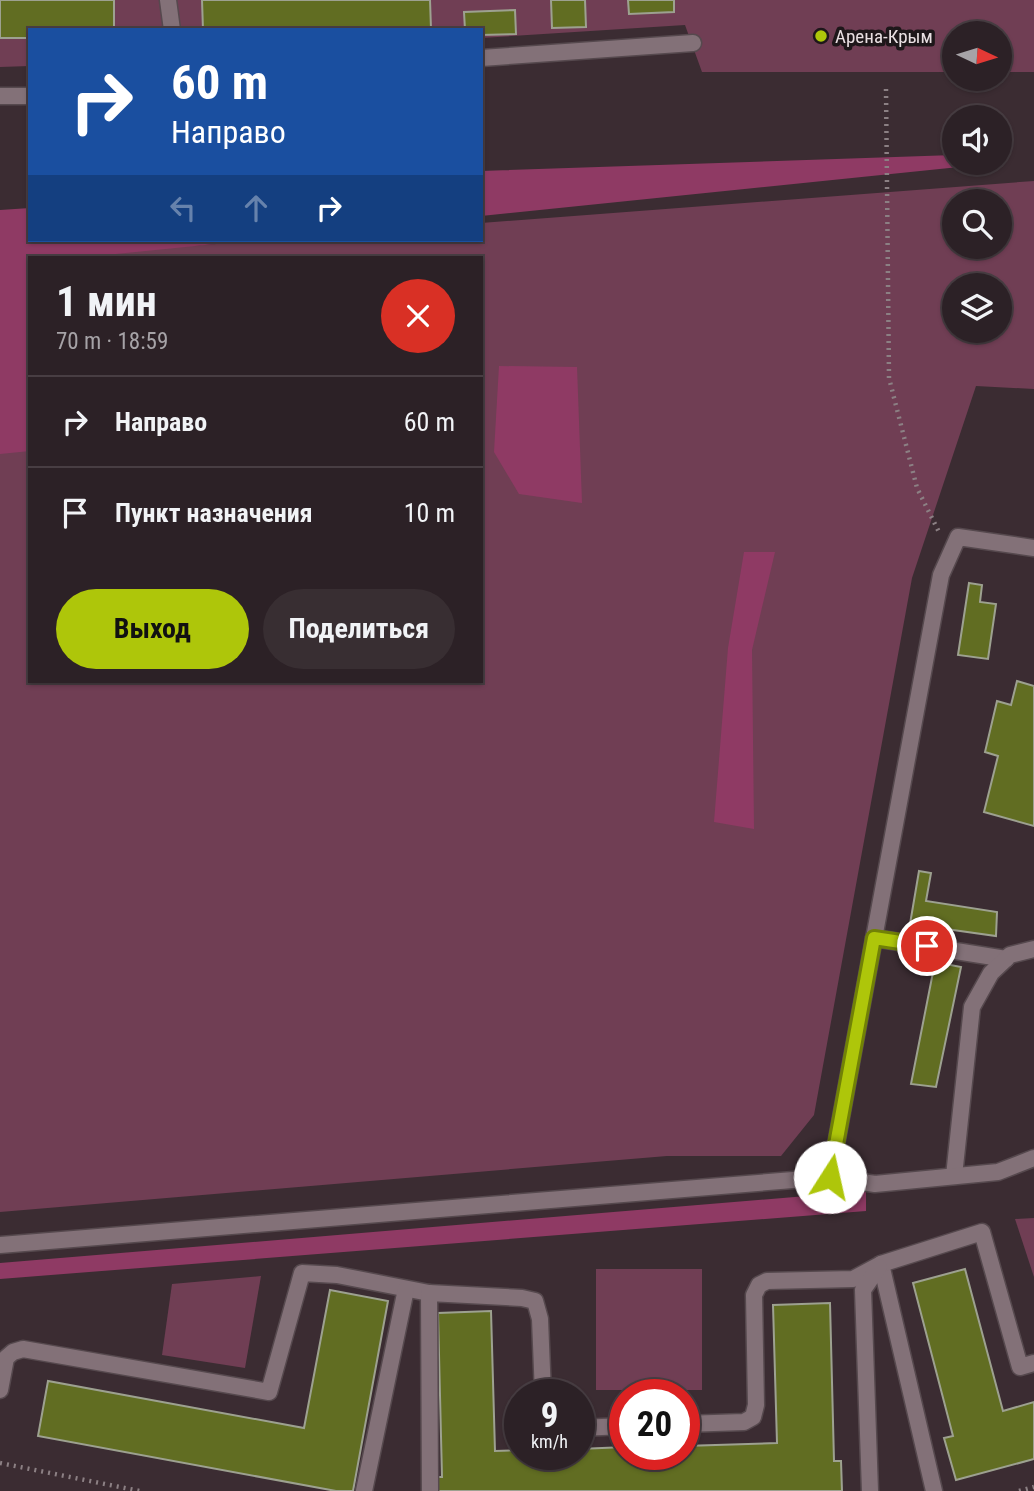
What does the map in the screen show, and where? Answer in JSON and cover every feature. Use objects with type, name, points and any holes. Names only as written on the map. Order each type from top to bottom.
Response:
[{"type":"lane","points":[[168,0],[172,28]]},
{"type":"lane","points":[[483,58],[693,43]]},
{"type":"lane","points":[[0,96],[28,96]]},
{"type":"lane","points":[[830,1177],[941,575],[958,537],[1034,548]]},
{"type":"lane","points":[[874,938],[1006,959]]},
{"type":"lane","points":[[954,1176],[972,1007],[991,973],[1010,955],[1034,949]]},
{"type":"lane","points":[[0,1245],[830,1177],[875,1184],[998,1172],[1034,1158]]},
{"type":"lane","points":[[700,1423],[744,1422],[753,1417],[756,1405],[754,1295],[759,1285],[767,1281],[853,1279],[881,1264],[982,1232],[1020,1367],[1034,1363]]},
{"type":"lane","points":[[870,1491],[863,1290],[881,1264]]},
{"type":"lane","points":[[881,1264],[934,1491]]},
{"type":"lane","points":[[0,1390],[6,1358],[23,1349],[269,1392],[302,1272],[337,1275],[429,1293],[535,1301],[540,1319],[542,1379]]},
{"type":"lane","points":[[364,1491],[406,1289]]},
{"type":"lane","points":[[429,1293],[430,1491]]},
{"type":"path","points":[[886,89],[889,378],[918,488],[950,555]]},
{"type":"path","points":[[0,1464],[140,1491]]},
{"type":"path","points":[[1020,1491],[1034,1487]]},
{"type":"shaded area","name":"Арена-Крым","points":[[0,0],[1034,0],[1034,72],[1012,72],[1012,21],[942,21],[942,72],[702,72],[685,25],[483,38],[483,28],[28,28],[28,66],[0,67]]},
{"type":"shaded area","points":[[942,155],[942,169],[483,216],[483,171]]},
{"type":"shaded area","points":[[1034,181],[1034,389],[976,386],[912,578],[814,1115],[781,1156],[667,1156],[0,1212],[0,260],[28,258],[28,683],[483,683],[483,256],[55,256],[241,242],[483,242],[483,223]]},
{"type":"shaded area","points":[[28,208],[28,242],[235,242],[96,256],[28,256],[28,451],[0,454],[0,210]]},
{"type":"shaded area","points":[[499,366],[577,367],[582,503],[519,494],[494,452]]},
{"type":"shaded area","points":[[744,552],[775,552],[752,650],[754,829],[714,822],[728,648]]},
{"type":"shaded area","points":[[866,1191],[866,1211],[0,1279],[0,1263]]},
{"type":"shaded area","points":[[1034,1218],[1034,1277],[1015,1219]]},
{"type":"shaded area","points":[[596,1269],[702,1269],[702,1390],[700,1379],[609,1379],[609,1390],[596,1390]]},
{"type":"shaded area","points":[[261,1276],[245,1368],[162,1355],[172,1284]]},
{"type":"building","points":[[0,0],[114,0],[114,28],[28,28],[28,38],[0,38]]},
{"type":"building","points":[[202,0],[430,0],[431,28],[203,28]]},
{"type":"building","points":[[551,0],[585,0],[586,27],[552,28]]},
{"type":"building","points":[[628,0],[674,0],[674,12],[629,14]]},
{"type":"building","points":[[515,10],[516,34],[483,35],[483,28],[465,28],[464,12]]},
{"type":"building","points":[[969,583],[982,585],[980,602],[996,604],[988,659],[958,655]]},
{"type":"building","points":[[1017,681],[1034,686],[1034,826],[984,812],[998,756],[985,752],[997,701],[1011,705]]},
{"type":"building","points":[[919,871],[931,873],[926,901],[997,912],[996,936],[910,924]]},
{"type":"building","points":[[935,962],[961,967],[936,1087],[911,1084]]},
{"type":"building","points":[[965,1269],[1003,1411],[1034,1402],[1034,1459],[956,1480],[944,1438],[953,1436],[913,1283]]},
{"type":"building","points":[[330,1290],[388,1301],[353,1491],[336,1491],[38,1436],[48,1381],[304,1428]]},
{"type":"building","points":[[830,1303],[834,1461],[841,1461],[842,1491],[437,1491],[436,1477],[442,1477],[438,1313],[491,1311],[495,1451],[504,1451],[504,1470],[595,1470],[595,1448],[609,1448],[609,1470],[700,1470],[700,1445],[777,1443],[773,1305]]},
{"type":"place","name":"Арена-Крым","points":[[821,36]]},
{"type":"route","points":[[830,1177],[874,938],[927,946]]}]
